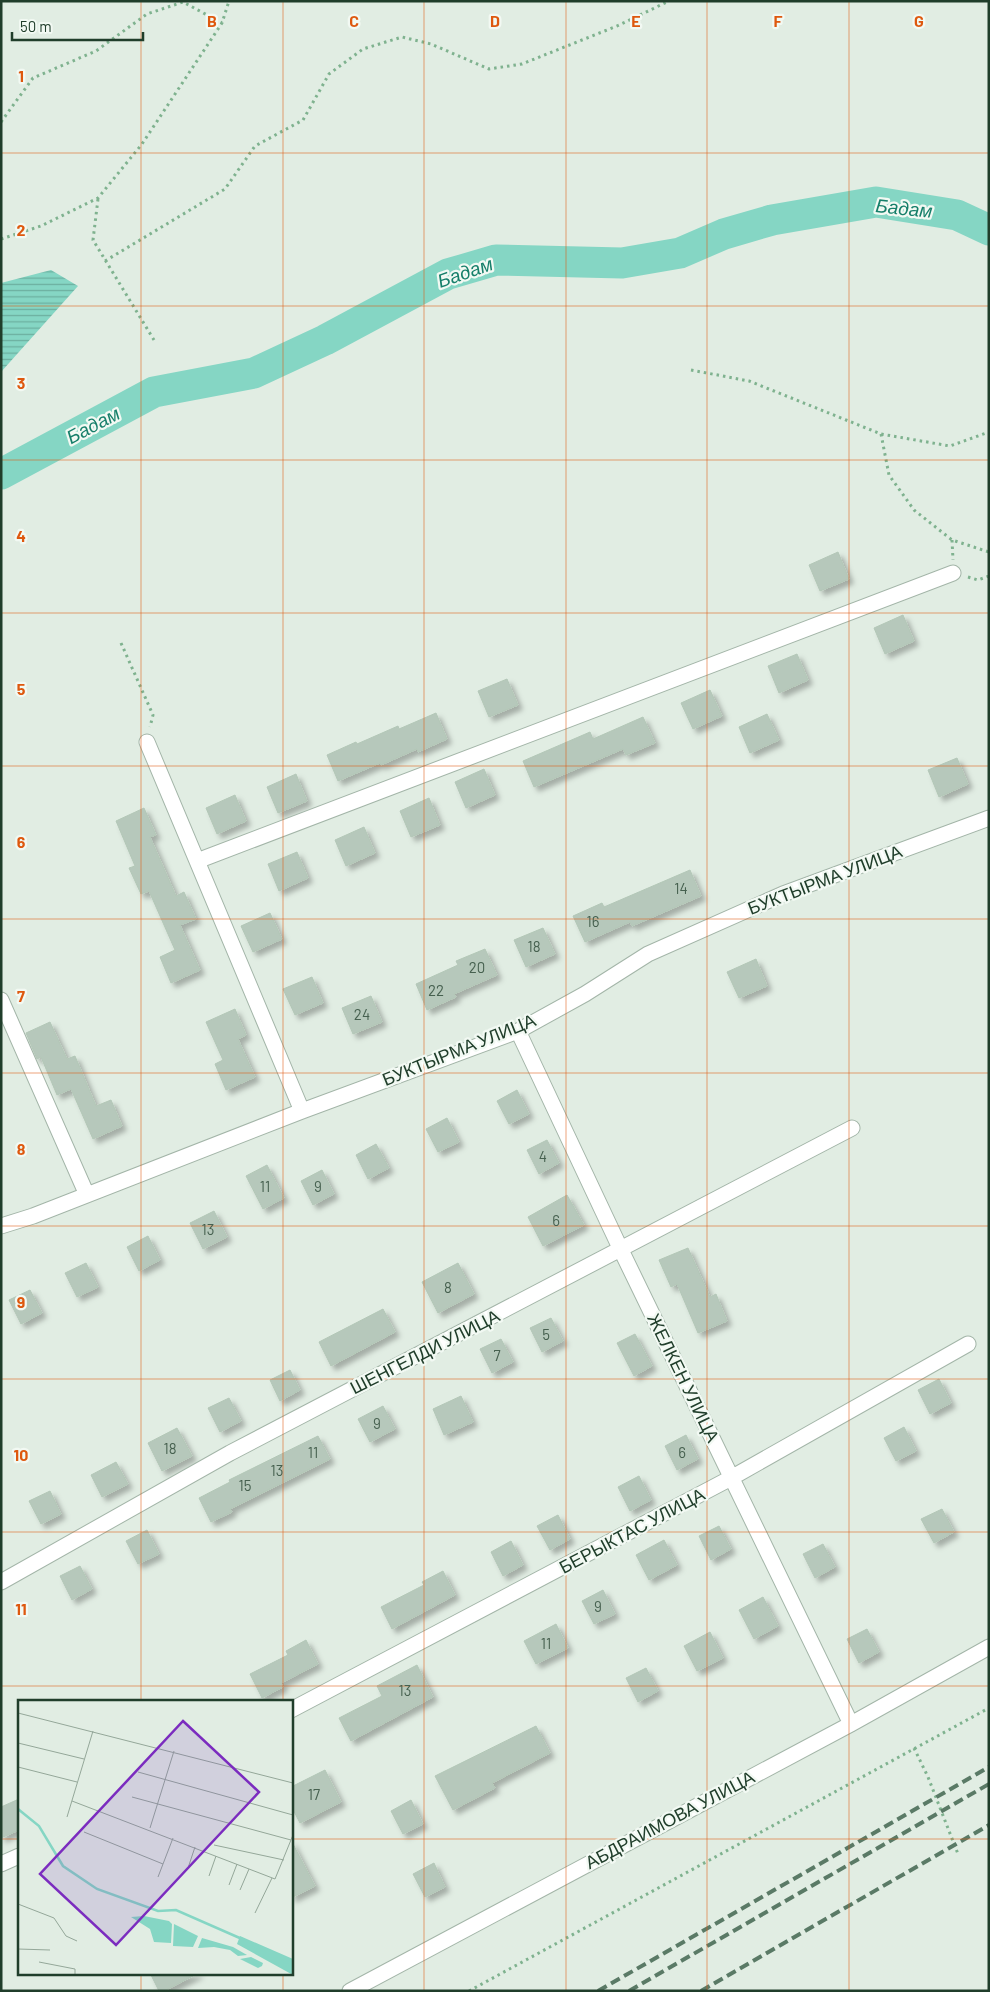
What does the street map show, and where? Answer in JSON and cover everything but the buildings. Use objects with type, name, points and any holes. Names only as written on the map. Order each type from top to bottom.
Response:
[{"type":"street","points":[[197,861],[953,573]]},
{"type":"street","points":[[147,742],[302,1111]]},
{"type":"street","name":"БУКТЫРМА УЛИЦА","points":[[1,1226],[33,1216],[302,1111],[518,1031],[584,994],[648,954],[783,894],[989,818]]},
{"type":"street","points":[[1,1000],[87,1194]]},
{"type":"street","name":"ЖЕЛКЕН УЛИЦА","points":[[518,1031],[621,1250],[851,1724]]},
{"type":"street","name":"ШЕНГЕЛДИ УЛИЦА","points":[[1,1582],[230,1452],[852,1128]]},
{"type":"street","name":"БЕРЫКТАС УЛИЦА","points":[[292,1709],[731,1478],[968,1344]]},
{"type":"street","name":"АБДРАИМОВА УЛИЦА","points":[[350,1991],[851,1724],[989,1647]]},
{"type":"street","points":[[1,1864],[18,1856]]},
{"type":"path","points":[[1,239],[41,226],[98,198],[142,144],[222,23],[228,1]]},
{"type":"path","points":[[105,261],[225,189],[255,146],[303,120],[329,74],[363,49],[402,37],[431,44],[489,69],[522,64],[617,26],[669,1]]},
{"type":"path","points":[[1,122],[34,78],[96,51],[147,14],[183,2],[222,23]]},
{"type":"path","points":[[98,198],[93,240],[154,340]]},
{"type":"path","points":[[692,370],[749,381],[881,434],[950,446],[989,432]]},
{"type":"path","points":[[881,434],[889,475],[914,510],[952,540],[989,552]]},
{"type":"path","points":[[121,644],[153,715],[147,742]]},
{"type":"path","points":[[469,1991],[989,1708]]},
{"type":"path","points":[[914,1748],[928,1777],[958,1854]]},
{"type":"water","points":[[51,270],[78,286],[1,372],[1,283]]},
{"type":"waterway","name":"Бадам","points":[[1,474],[154,392],[254,373],[325,340],[448,274],[496,260],[622,263],[680,253],[724,234],[772,220],[876,202],[957,215],[989,230]]},
{"type":"railway","points":[[598,1991],[989,1767]]},
{"type":"railway","points":[[629,1991],[989,1784]]},
{"type":"railway","points":[[701,1991],[989,1825]]}]
